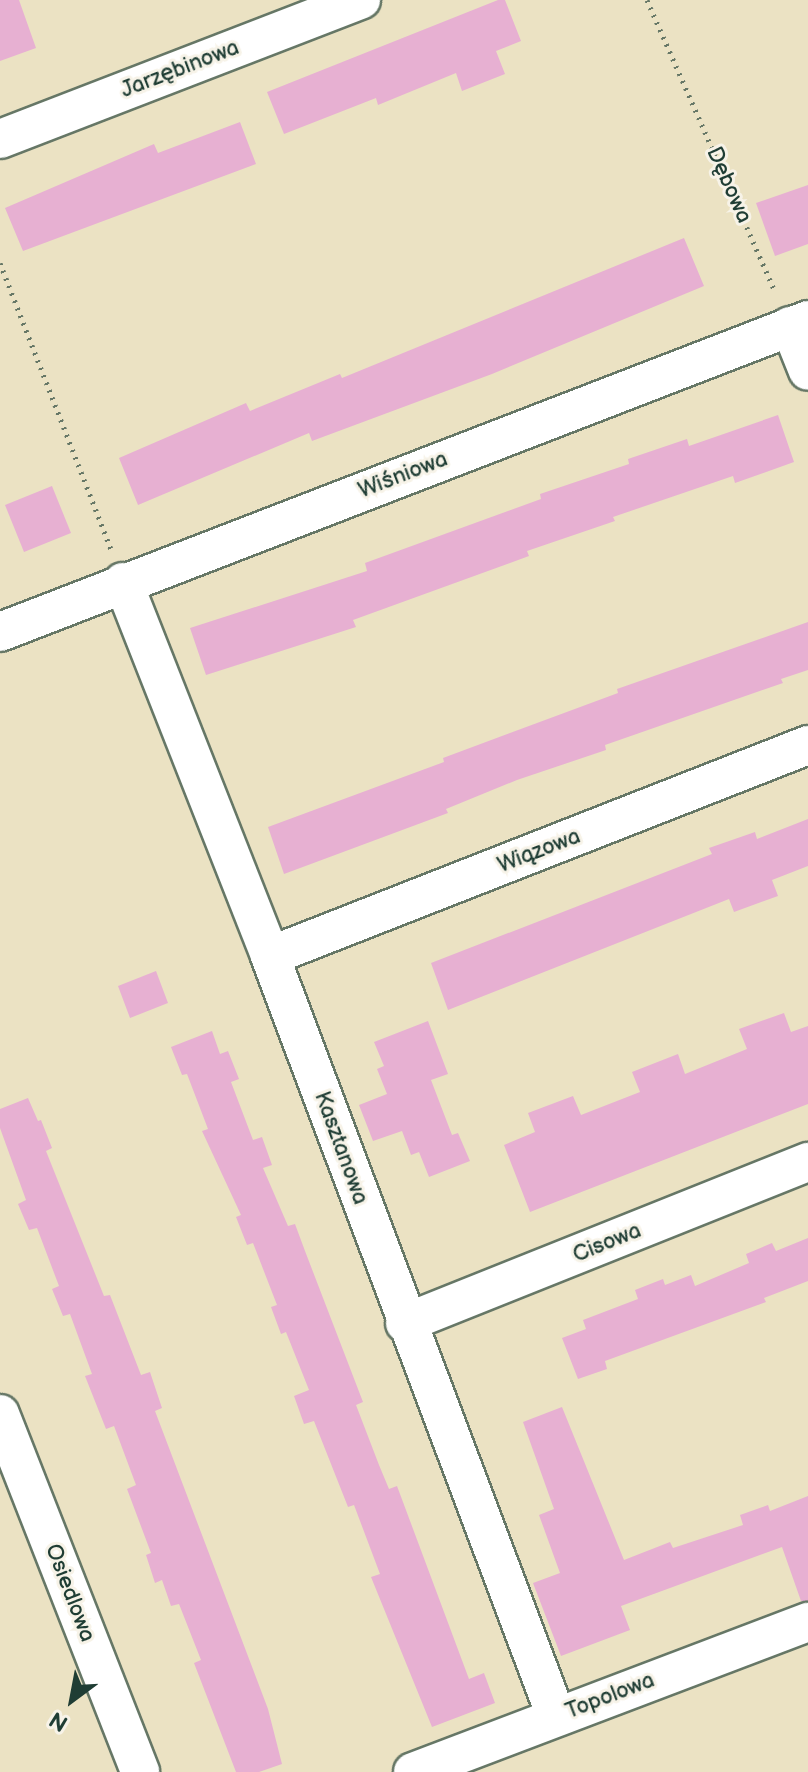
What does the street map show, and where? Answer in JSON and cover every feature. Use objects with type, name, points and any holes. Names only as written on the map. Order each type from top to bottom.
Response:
[{"type":"street","name":"Jarzębinowa","points":[[0,139],[361,0]]},
{"type":"street","points":[[799,323],[808,371]]},
{"type":"street","name":"Wiśniowa","points":[[0,632],[799,323]]},
{"type":"street","name":"Kasztanowa","points":[[123,582],[270,956],[405,1323],[556,1716]]},
{"type":"street","name":"Wiązowa","points":[[270,956],[808,745]]},
{"type":"street","name":"Cisowa","points":[[405,1323],[808,1162]]},
{"type":"street","name":"Osiedlowa","points":[[0,1414],[140,1772]]},
{"type":"street","name":"Topolowa","points":[[413,1772],[808,1622]]},
{"type":"path","name":"Dębowa","points":[[647,0],[799,323]]},
{"type":"path","points":[[0,263],[123,582]]},
{"type":"building","points":[[0,0],[19,0],[36,48],[0,61]]},
{"type":"building","points":[[498,0],[505,0],[521,41],[496,51],[505,74],[462,91],[456,73],[378,105],[376,98],[284,134],[267,92]]},
{"type":"building","points":[[240,122],[256,164],[23,251],[5,208],[154,144],[158,153]]},
{"type":"building","points":[[808,185],[808,244],[775,256],[756,203]]},
{"type":"building","points":[[684,238],[704,286],[492,374],[312,441],[309,433],[138,505],[119,458],[246,403],[250,411],[340,374],[342,378]]},
{"type":"building","points":[[778,415],[794,462],[735,483],[733,476],[613,517],[615,521],[527,551],[529,556],[353,620],[356,627],[206,675],[190,628],[367,571],[365,563],[541,499],[540,494],[629,464],[628,459],[687,439],[689,446]]},
{"type":"building","points":[[52,486],[71,533],[24,552],[5,505]]},
{"type":"building","points":[[808,622],[808,670],[781,679],[783,683],[605,745],[606,750],[517,780],[446,809],[448,813],[284,874],[268,827],[444,762],[443,758],[618,693],[617,689]]},
{"type":"building","points":[[808,819],[808,866],[772,880],[778,896],[734,912],[729,899],[448,1010],[431,963],[712,854],[709,848],[755,832],[757,839]]},
{"type":"building","points":[[156,971],[168,1003],[130,1018],[118,986]]},
{"type":"building","points":[[784,1013],[791,1032],[808,1026],[808,1104],[530,1212],[504,1145],[535,1132],[528,1113],[573,1096],[581,1115],[640,1092],[632,1072],[678,1054],[685,1074],[747,1049],[739,1029]]},
{"type":"building","points":[[428,1021],[448,1074],[431,1080],[452,1135],[458,1133],[470,1161],[429,1177],[419,1152],[411,1155],[402,1131],[373,1141],[359,1105],[387,1094],[377,1069],[384,1066],[374,1042]]},
{"type":"building","points":[[212,1031],[220,1054],[228,1051],[239,1079],[231,1082],[253,1140],[262,1137],[272,1165],[263,1168],[288,1226],[295,1224],[363,1402],[356,1405],[389,1489],[397,1486],[469,1679],[484,1673],[495,1703],[432,1727],[371,1577],[380,1574],[354,1505],[348,1507],[314,1421],[304,1424],[294,1396],[309,1390],[286,1332],[281,1334],[271,1307],[277,1305],[253,1243],[247,1245],[236,1217],[241,1215],[202,1131],[208,1129],[187,1074],[182,1075],[171,1047]]},
{"type":"building","points":[[28,1098],[52,1148],[46,1151],[104,1296],[110,1295],[141,1375],[150,1372],[162,1408],[155,1411],[268,1709],[282,1764],[259,1772],[236,1772],[194,1663],[201,1660],[179,1604],[171,1606],[162,1580],[155,1583],[146,1555],[151,1553],[127,1489],[136,1485],[114,1426],[106,1429],[85,1376],[92,1374],[70,1314],[63,1316],[52,1289],[59,1286],[37,1228],[29,1230],[18,1204],[26,1200],[0,1128],[0,1109]]},
{"type":"building","points":[[808,1238],[808,1281],[764,1298],[766,1302],[605,1361],[607,1369],[578,1379],[562,1338],[586,1329],[583,1320],[638,1299],[635,1290],[663,1279],[665,1285],[691,1275],[695,1286],[749,1263],[746,1254],[772,1243],[776,1251]]},
{"type":"building","points":[[562,1407],[624,1560],[670,1542],[673,1548],[743,1525],[740,1515],[768,1505],[770,1511],[808,1496],[808,1601],[801,1601],[782,1547],[621,1606],[630,1630],[561,1656],[533,1583],[560,1573],[539,1515],[554,1509],[523,1422]]}]
